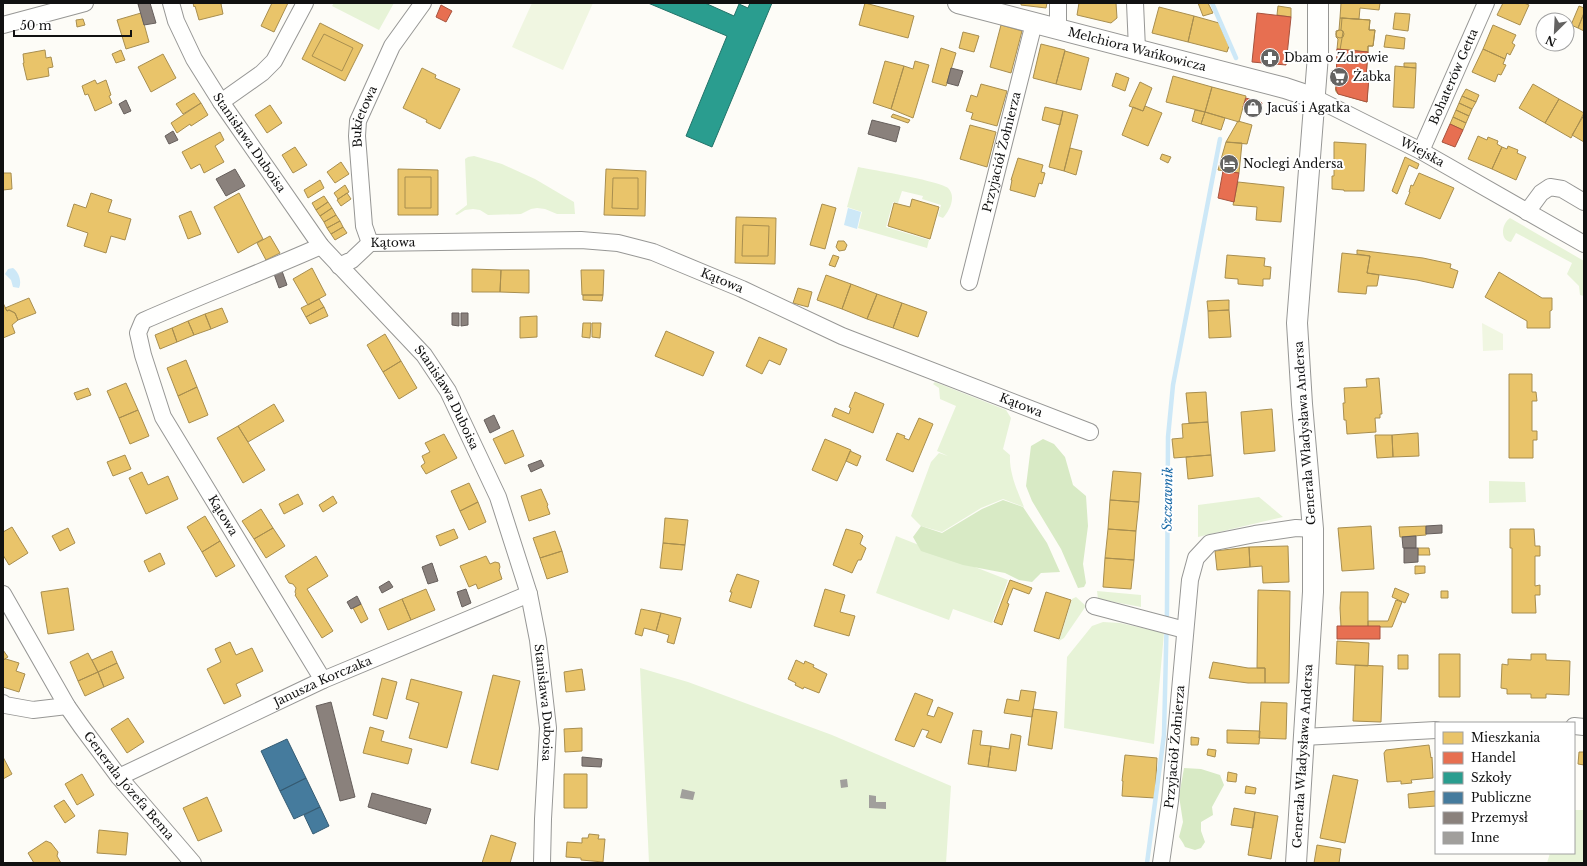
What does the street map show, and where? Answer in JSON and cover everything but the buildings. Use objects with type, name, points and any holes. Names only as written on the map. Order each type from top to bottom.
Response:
[{"type":"street","points":[[3,25],[36,10],[85,3]]},
{"type":"street","name":"Stanisława Duboisa","points":[[171,3],[176,21],[194,59],[221,102],[321,246],[424,355],[448,391],[498,497],[529,594],[538,640],[548,728],[542,863]]},
{"type":"street","points":[[221,102],[262,74],[274,61],[305,3]]},
{"type":"street","name":"Bukietowa","points":[[370,243],[364,226],[356,136],[358,121],[392,46],[422,3]]},
{"type":"street","name":"Melchiora Wańkowicza","points":[[958,3],[1285,88],[1315,98]]},
{"type":"street","points":[[1058,3],[1058,29]]},
{"type":"street","points":[[1135,3],[1136,49]]},
{"type":"street","name":"Generała Władysława Andersa","points":[[1296,863],[1313,592],[1312,529],[1297,322],[1319,42],[1318,3]]},
{"type":"street","name":"Bohaterów Getta","points":[[1421,151],[1486,3]]},
{"type":"street","name":"Przyjaciół Żołnierza","points":[[968,282],[1034,23]]},
{"type":"street","name":"Wiejska","points":[[1315,98],[1421,151],[1584,244]]},
{"type":"street","points":[[1527,212],[1541,194],[1550,187],[1562,189],[1584,202]]},
{"type":"street","name":"Kątowa","points":[[339,266],[352,260],[370,243],[581,240],[618,243],[654,252],[742,289],[842,336],[1090,432]]},
{"type":"street","name":"Kątowa","points":[[321,246],[258,274],[185,302],[143,321],[138,333],[143,355],[163,417],[323,680]]},
{"type":"street","name":"Przyjaciół Żołnierza","points":[[1161,863],[1170,794],[1173,627],[1190,580],[1196,558],[1210,543],[1296,528],[1312,529]]},
{"type":"street","name":"Generała Józefa Bema","points":[[3,594],[67,706],[119,777],[193,863]]},
{"type":"street","name":"Janusza Korczaka","points":[[119,777],[323,680],[529,594]]},
{"type":"street","points":[[1094,606],[1173,627]]},
{"type":"street","points":[[3,703],[33,710],[67,706]]},
{"type":"street","points":[[1303,737],[1435,730]]},
{"type":"green space","points":[[334,3],[394,3],[379,30],[332,6]]},
{"type":"green space","points":[[532,3],[593,3],[563,70],[512,47]]},
{"type":"green space","points":[[474,156],[502,164],[535,179],[574,202],[575,214],[557,214],[545,209],[537,208],[521,214],[488,215],[480,210],[473,209],[465,210],[457,215],[455,214],[467,205],[465,159]]},
{"type":"green space","points":[[858,167],[933,182],[948,188],[951,192],[952,200],[948,212],[943,218],[938,216],[941,205],[922,199],[923,196],[902,191],[898,203],[893,202],[886,227],[929,240],[927,248],[858,228],[862,212],[847,207]]},
{"type":"green space","points":[[1510,218],[1584,261],[1584,296],[1580,295],[1579,286],[1567,274],[1572,263],[1516,233],[1511,242],[1507,241],[1503,235],[1503,231],[1507,220]]},
{"type":"green space","points":[[1482,323],[1503,334],[1503,350],[1483,351]]},
{"type":"green space","points":[[935,382],[1006,410],[1011,418],[1003,449],[1010,455],[1012,475],[1024,507],[1003,499],[981,508],[942,532],[921,526],[911,516],[931,462],[939,453],[948,456],[937,451],[956,406],[940,399],[939,388],[933,384]]},
{"type":"green space","points":[[1043,439],[1054,444],[1065,457],[1073,485],[1086,496],[1088,526],[1083,564],[1086,583],[1084,587],[1078,588],[1061,549],[1032,501],[1026,486],[1031,446]]},
{"type":"green space","points":[[1489,481],[1525,482],[1526,502],[1489,503]]},
{"type":"green space","points":[[1259,497],[1283,517],[1198,537],[1198,505]]},
{"type":"green space","points":[[1003,500],[1023,507],[1047,543],[1060,572],[1041,573],[1032,582],[1019,580],[1005,573],[963,565],[921,551],[913,537],[921,526],[942,533],[982,509]]},
{"type":"green space","points":[[896,536],[1008,580],[992,623],[953,609],[949,620],[876,593]]},
{"type":"green space","points":[[1097,591],[1141,595],[1141,607],[1098,599]]},
{"type":"green space","points":[[1076,597],[1086,606],[1064,638],[1059,641],[1072,599]]},
{"type":"green space","points":[[1103,622],[1120,623],[1164,633],[1154,744],[1064,728],[1067,657],[1092,626]]},
{"type":"green space","points":[[640,668],[688,682],[832,735],[951,786],[946,863],[649,863]]},
{"type":"green space","points":[[1184,768],[1201,769],[1220,775],[1224,785],[1212,807],[1213,815],[1201,822],[1201,831],[1205,842],[1201,848],[1195,850],[1185,847],[1179,837],[1183,822],[1179,796]]},
{"type":"green space","points":[[1575,810],[1584,810],[1584,863],[1547,863],[1550,854],[1575,854]]},
{"type":"water","points":[[848,208],[861,212],[857,229],[844,225]]},
{"type":"water","points":[[13,268],[19,277],[19,288],[13,287],[11,280],[5,274],[8,269]]},
{"type":"waterway","name":"Szczawnik","points":[[1212,3],[1236,58]]},
{"type":"waterway","name":"Szczawnik","points":[[1147,863],[1164,735],[1167,609],[1168,437],[1173,385],[1220,139]]},
{"type":"place","name":"Dbam o Zdrowie","points":[[1270,58]]},
{"type":"place","name":"Żabka","points":[[1339,77]]},
{"type":"place","name":"Jacuś i Agatka","points":[[1253,108]]},
{"type":"place","name":"Noclegi Andersa","points":[[1229,164]]}]
